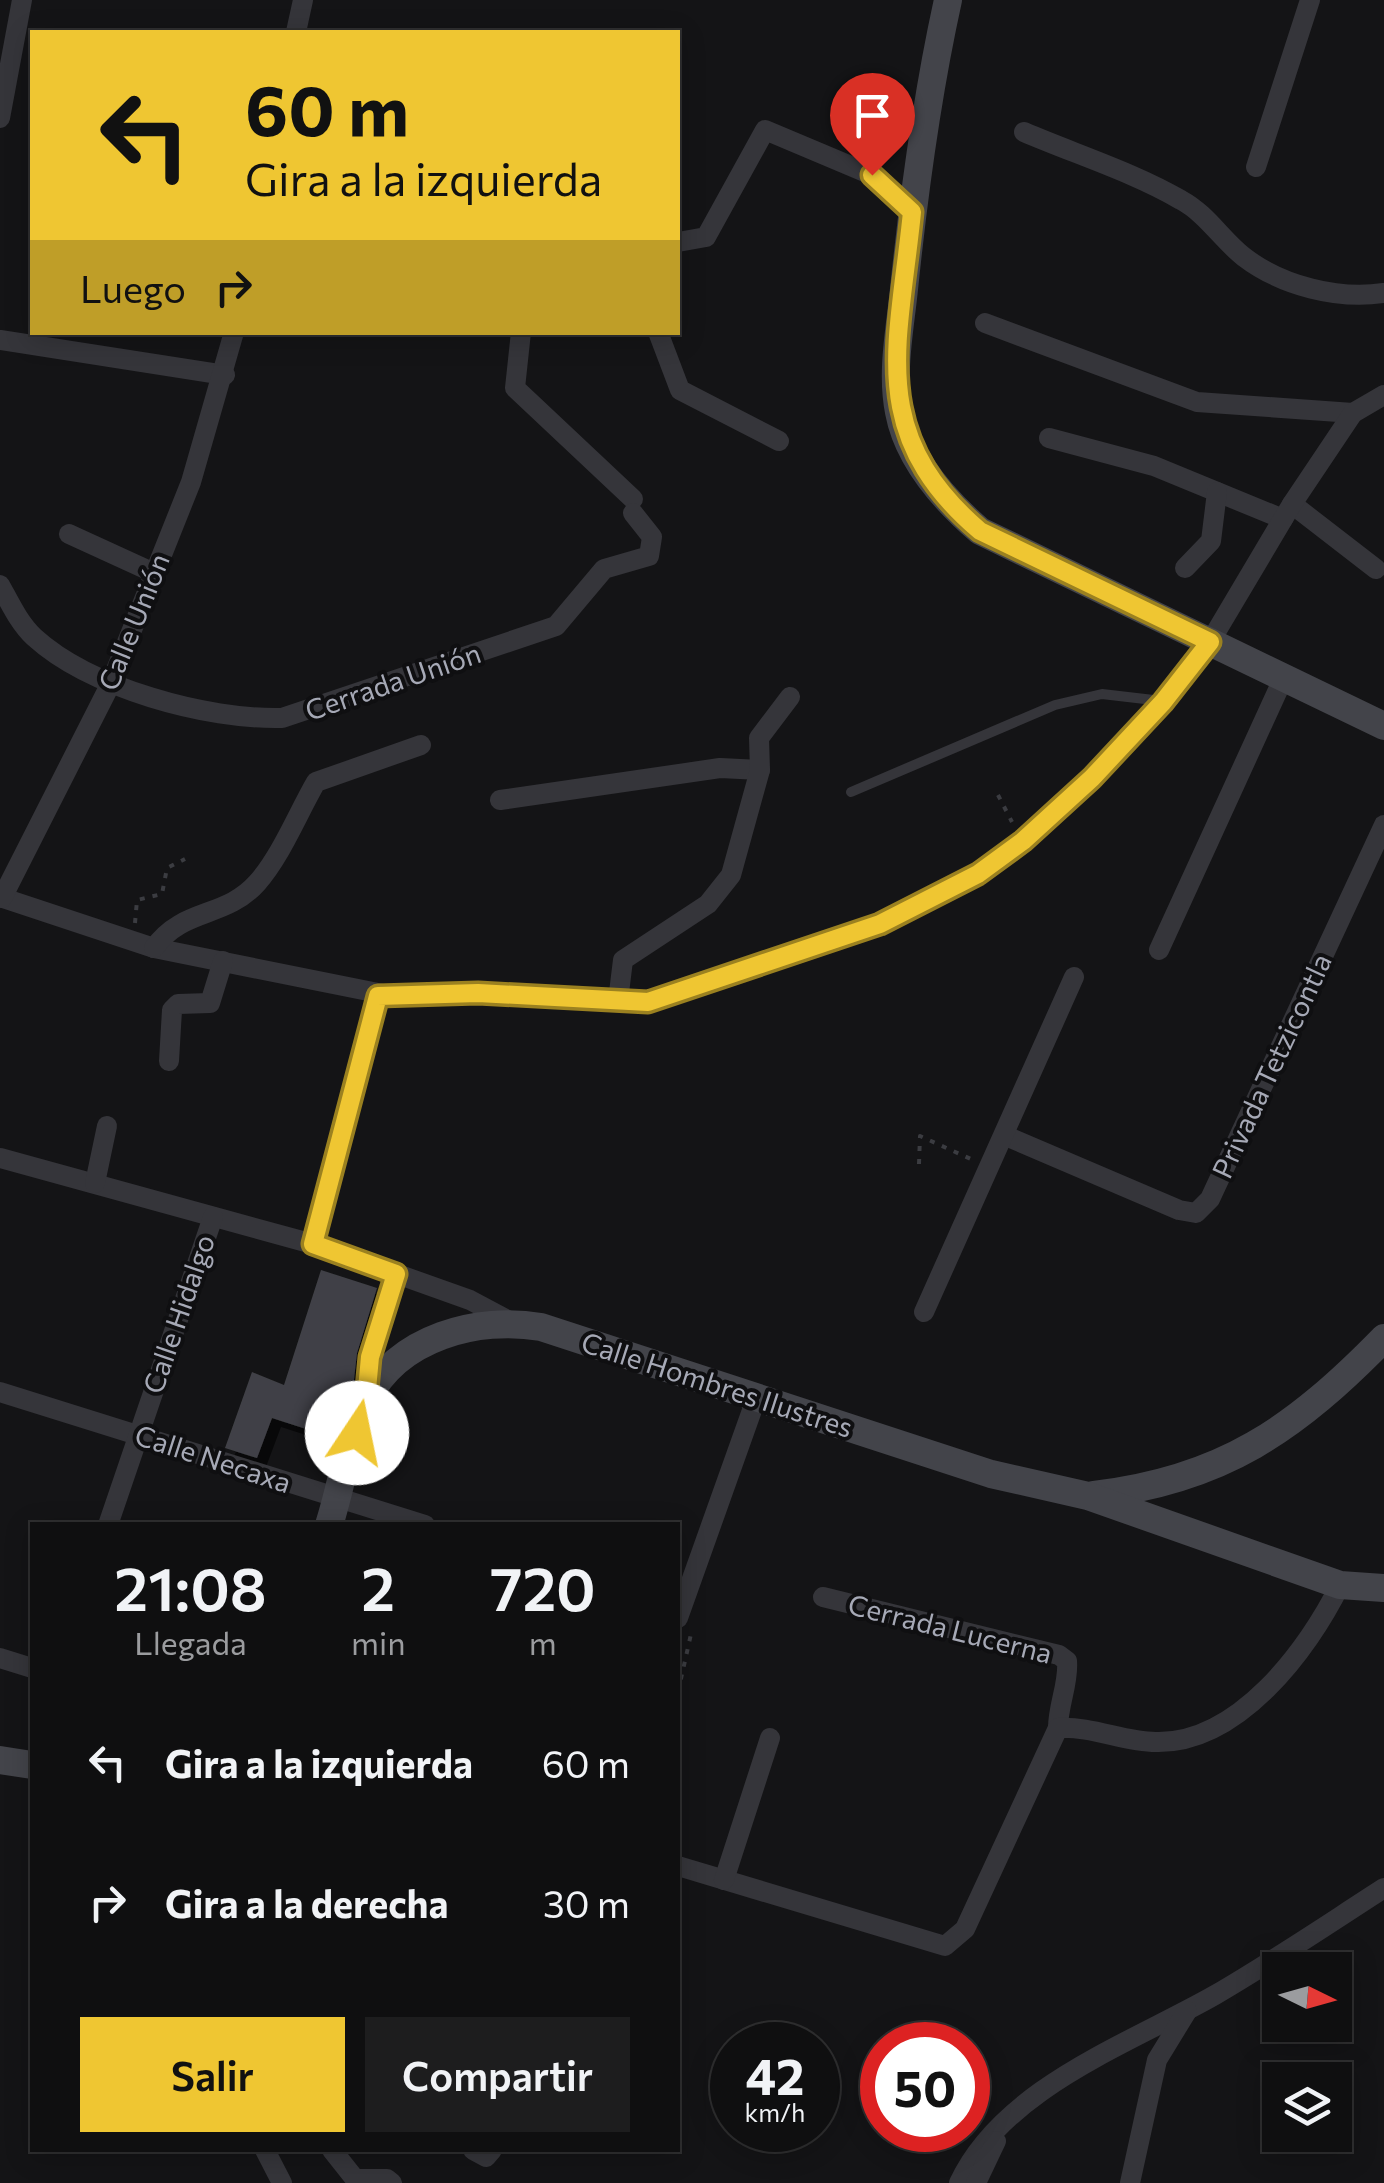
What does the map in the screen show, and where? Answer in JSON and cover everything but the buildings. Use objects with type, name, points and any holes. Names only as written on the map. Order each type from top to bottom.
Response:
[{"type":"street","points":[[0,118],[6,55],[22,0]]},
{"type":"street","points":[[296,30],[303,0]]},
{"type":"street","points":[[948,0],[912,212],[896,366],[899,413],[929,478],[950,505],[980,531],[1384,726]]},
{"type":"street","points":[[1256,167],[1310,0]]},
{"type":"street","points":[[680,242],[706,237],[764,130],[872,175],[912,212]]},
{"type":"street","points":[[1024,132],[1180,200],[1245,258],[1267,270],[1318,291],[1360,296],[1384,293]]},
{"type":"street","points":[[985,323],[1197,402],[1353,413]]},
{"type":"street","name":"Calle Unión","points":[[1,898],[110,686],[152,572],[191,482],[233,335]]},
{"type":"street","name":"Cerrada Unión","points":[[0,585],[36,639],[110,686],[250,719],[282,718],[556,626],[604,569],[649,556],[652,537],[633,506],[515,388],[521,335]]},
{"type":"street","points":[[659,335],[680,390],[779,440]]},
{"type":"street","points":[[0,341],[225,374]]},
{"type":"street","points":[[1,898],[144,945],[378,996],[478,993],[618,1001],[671,997],[880,924],[978,874],[1023,841],[1092,778],[1163,702],[1210,642],[1288,511],[1353,413],[1384,395]]},
{"type":"street","points":[[1049,438],[1154,466],[1217,492],[1288,511],[1376,569]]},
{"type":"street","points":[[1185,568],[1211,541],[1217,492]]},
{"type":"street","points":[[70,534],[152,572]]},
{"type":"street","points":[[1160,950],[1284,679]]},
{"type":"street","points":[[618,1001],[622,960],[708,904],[731,875],[760,770],[759,738],[790,697]]},
{"type":"street","points":[[144,945],[168,928],[224,908],[257,883],[316,782],[421,745]]},
{"type":"street","points":[[500,800],[701,770],[760,770]]},
{"type":"street","name":"Privada Tetzicontla","points":[[1006,1136],[1179,1210],[1196,1213],[1210,1199],[1384,824]]},
{"type":"street","points":[[169,1062],[172,1010],[178,1004],[210,1003],[223,962]]},
{"type":"street","points":[[924,1312],[1074,978]]},
{"type":"street","points":[[313,1244],[378,996]]},
{"type":"street","points":[[95,1183],[107,1126]]},
{"type":"street","points":[[0,1158],[313,1244],[470,1300],[511,1322]]},
{"type":"street","name":"Calle Hidalgo","points":[[109,1522],[212,1217]]},
{"type":"street","name":"Calle Hombres Ilustres","points":[[333,1512],[366,1400],[370,1357],[396,1274]]},
{"type":"street","name":"Calle Hombres Ilustres","points":[[366,1400],[381,1379],[430,1341],[458,1328],[511,1322],[541,1327],[992,1474],[1088,1496],[1340,1586],[1384,1588]]},
{"type":"street","name":"Calle Hombres Ilustres","points":[[1088,1496],[1152,1488],[1256,1447],[1316,1404],[1384,1338]]},
{"type":"street","name":"Calle Necaxa","points":[[0,1392],[137,1434],[333,1512],[405,1522]]},
{"type":"street","points":[[680,1604],[756,1398]]},
{"type":"street","points":[[1058,1728],[1084,1727],[1158,1742],[1212,1726],[1281,1678],[1304,1650],[1340,1586]]},
{"type":"street","name":"Cerrada Lucerna","points":[[724,1880],[930,1944],[945,1946],[956,1941],[1058,1728],[1058,1705],[1068,1671],[1067,1660],[1059,1655],[823,1597]]},
{"type":"street","points":[[0,1658],[30,1667]]},
{"type":"street","points":[[680,1867],[724,1880],[770,1738]]},
{"type":"street","points":[[0,1760],[30,1765]]},
{"type":"street","points":[[958,2183],[970,2159],[1004,2126],[1104,2050],[1187,2010],[1384,1888]]},
{"type":"street","points":[[1130,2183],[1157,2060],[1187,2010]]},
{"type":"street","points":[[976,2183],[1004,2126]]},
{"type":"street","points":[[266,2152],[282,2183]]},
{"type":"street","points":[[334,2152],[355,2179],[387,2179],[392,2183]]},
{"type":"lane","points":[[851,792],[1055,704],[1102,694],[1163,702]]},
{"type":"path","points":[[998,796],[1023,841]]},
{"type":"path","points":[[144,945],[137,900],[162,894],[167,868],[185,859]]},
{"type":"path","points":[[919,1164],[920,1136],[991,1168]]},
{"type":"route","points":[[357,1433],[366,1400],[370,1357],[396,1274],[313,1244],[378,996],[478,993],[648,1002],[880,924],[978,874],[1023,841],[1092,778],[1163,702],[1210,642],[980,531],[950,505],[929,478],[899,413],[896,366],[912,212],[872,175]]}]
